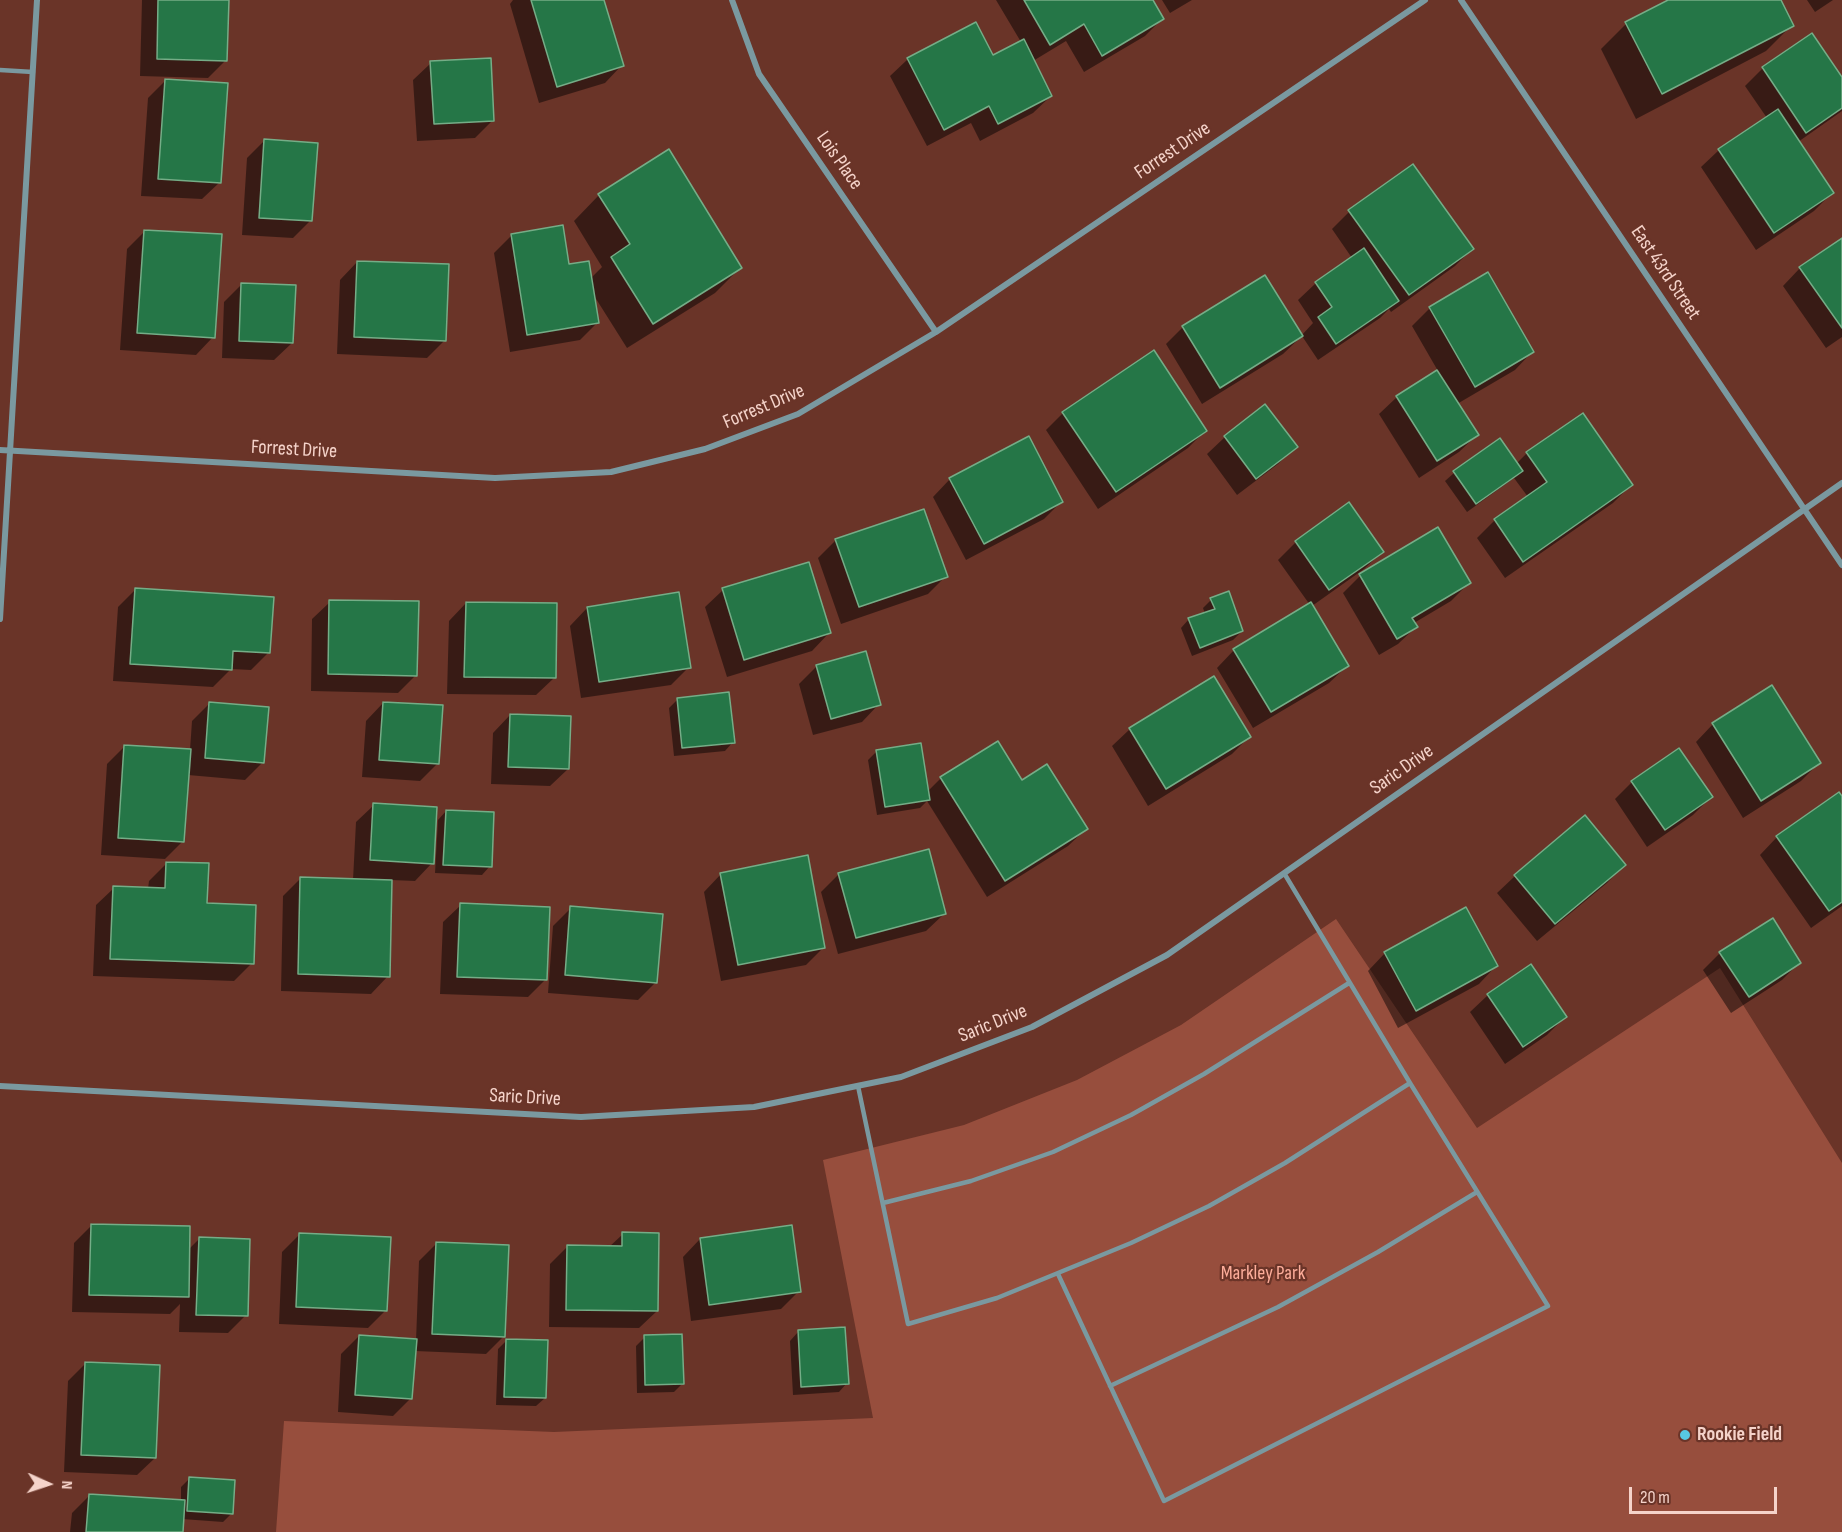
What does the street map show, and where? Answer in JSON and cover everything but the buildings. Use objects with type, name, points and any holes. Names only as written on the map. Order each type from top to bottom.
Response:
[{"type":"street","points":[[0,619],[38,0]]},
{"type":"street","name":"Lois Place","points":[[732,0],[759,74],[936,332]]},
{"type":"street","name":"Forrest Drive","points":[[0,450],[495,478],[611,472],[705,449],[798,414],[936,332],[1425,0]]},
{"type":"street","name":"East 43rd Street","points":[[1461,0],[1842,565]]},
{"type":"street","name":"Saric Drive","points":[[0,1086],[581,1117],[754,1107],[901,1077],[1032,1027],[1167,955],[1842,483]]},
{"type":"lane","points":[[0,70],[33,72]]},
{"type":"lane","points":[[1058,1274],[1164,1500],[1548,1306],[1284,873]]},
{"type":"lane","points":[[883,1203],[971,1181],[1053,1152],[1131,1115],[1204,1074],[1349,983]]},
{"type":"lane","points":[[858,1086],[908,1324],[997,1298],[1131,1243],[1209,1206],[1285,1163],[1410,1083]]},
{"type":"lane","points":[[1110,1386],[1278,1307],[1378,1252],[1477,1191]]},
{"type":"green space","name":"Markley Park","points":[[1336,919],[1477,1128],[1720,968],[1842,1163],[1842,1532],[276,1532],[284,1421],[554,1432],[873,1418],[823,1160],[964,1125],[1077,1080],[1181,1025]]},
{"type":"place","name":"Rookie Field","points":[[1685,1435]]}]
